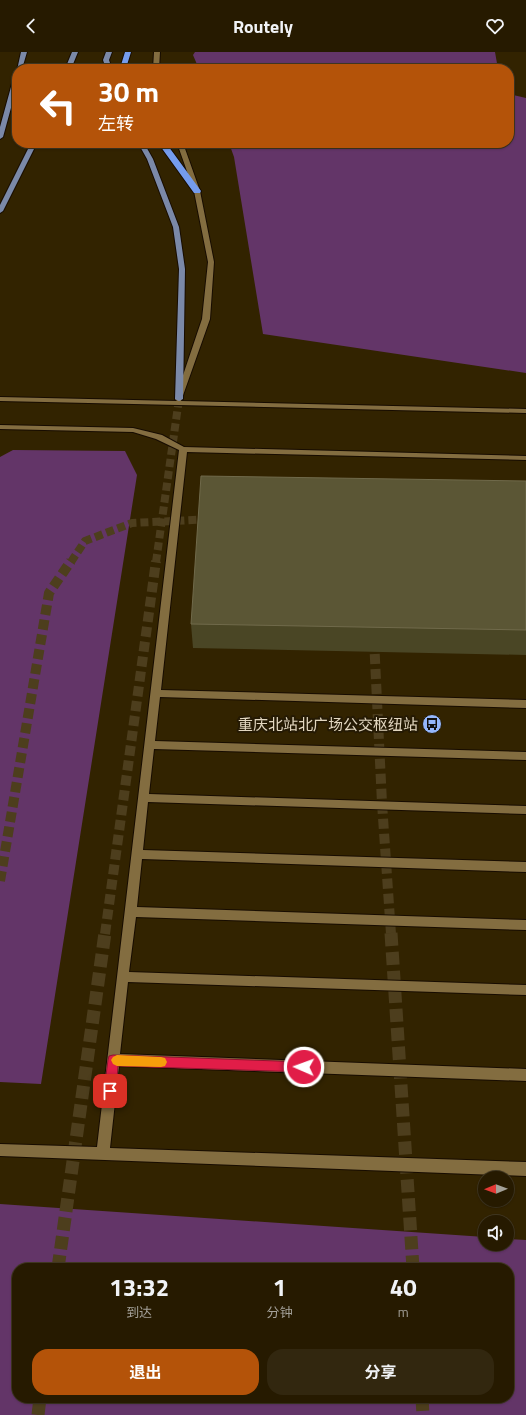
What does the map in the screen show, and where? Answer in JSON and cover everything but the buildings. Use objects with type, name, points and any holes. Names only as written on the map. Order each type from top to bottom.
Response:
[{"type":"highway","points":[[124,64],[128,52]]},
{"type":"highway","points":[[166,148],[197,191]]},
{"type":"main road","points":[[20,64],[24,52]]},
{"type":"main road","points":[[70,64],[75,52]]},
{"type":"main road","points":[[107,64],[106,60],[109,52]]},
{"type":"main road","points":[[0,137],[12,94]]},
{"type":"main road","points":[[0,211],[32,148]]},
{"type":"main road","points":[[144,148],[150,159],[176,227],[182,269],[179,399]]},
{"type":"street","points":[[156,64],[157,52]]},
{"type":"street","points":[[179,399],[206,319],[211,262],[197,191],[182,148]]},
{"type":"street","points":[[0,400],[526,411]]},
{"type":"street","points":[[0,427],[133,430],[159,437],[183,449],[526,458]]},
{"type":"street","points":[[103,1154],[183,449]]},
{"type":"street","points":[[155,693],[526,704]]},
{"type":"street","points":[[149,745],[526,756]]},
{"type":"street","points":[[143,798],[526,810]]},
{"type":"street","points":[[137,854],[526,867]]},
{"type":"street","points":[[130,912],[526,925]]},
{"type":"street","points":[[123,977],[526,990]]},
{"type":"street","points":[[113,1060],[526,1074]]},
{"type":"street","points":[[0,1150],[526,1169]]},
{"type":"shaded area","points":[[195,52],[495,52],[497,64],[197,64],[193,55]]},
{"type":"shaded area","points":[[514,95],[526,98],[526,373],[263,334],[234,157],[231,148],[514,148]]},
{"type":"shaded area","points":[[13,450],[125,451],[137,475],[41,1084],[0,1082],[0,457]]},
{"type":"shaded area","points":[[0,1204],[478,1237],[478,1251],[514,1251],[514,1239],[526,1240],[526,1415],[0,1415]]},
{"type":"tunnel","points":[[162,522],[179,399]]},
{"type":"tunnel","points":[[162,522],[212,519]]},
{"type":"tunnel","points":[[71,562],[85,541],[132,523],[162,522]]},
{"type":"tunnel","points":[[156,562],[162,522]]},
{"type":"tunnel","points":[[0,881],[49,593],[71,561]]},
{"type":"tunnel","points":[[105,934],[156,561]]},
{"type":"tunnel","points":[[374,639],[382,803],[391,934]]},
{"type":"tunnel","points":[[59,1263],[105,933]]},
{"type":"tunnel","points":[[391,933],[413,1263]]},
{"type":"tunnel","points":[[38,1415],[39,1403]]},
{"type":"tunnel","points":[[422,1403],[423,1415]]},
{"type":"slow traffic","points":[[117,1060],[161,1062]]},
{"type":"place","name":"重庆北站北广场公交枢纽站","points":[[432,724]]},
{"type":"route","points":[[110,1091],[113,1060],[304,1067]]}]
